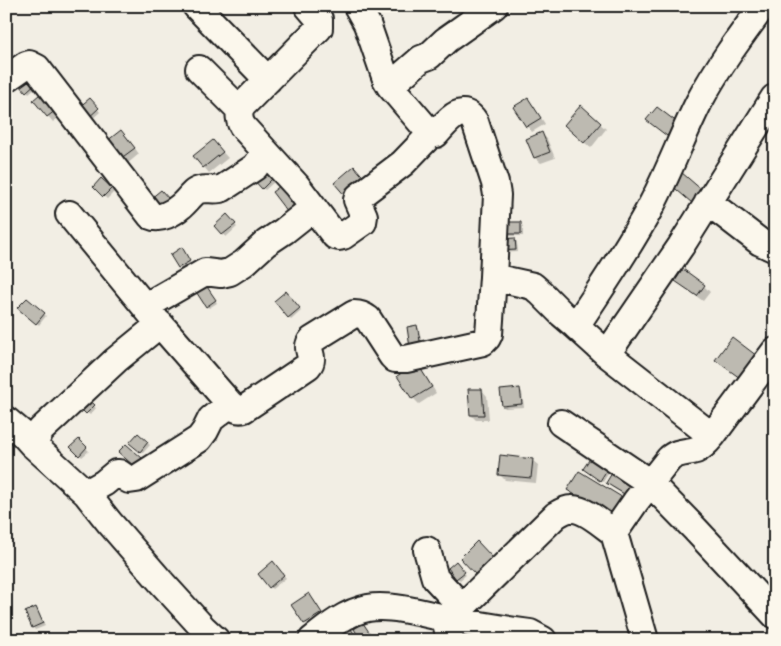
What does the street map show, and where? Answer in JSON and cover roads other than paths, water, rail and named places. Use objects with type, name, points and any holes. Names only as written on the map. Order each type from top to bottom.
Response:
[{"type":"street","points":[[196,6],[268,80]]},
{"type":"street","points":[[69,214],[153,315],[236,409],[244,409],[308,366],[312,358],[308,344],[354,314],[364,315],[368,319],[395,359],[406,359],[483,342],[489,334],[497,195],[495,182],[472,117],[468,114],[454,116],[436,134],[431,134],[403,163],[358,197],[357,200],[364,216],[363,222],[339,237],[335,236],[297,186],[241,125],[240,110],[318,28],[319,19],[308,6]]},
{"type":"street","points":[[357,6],[369,29],[390,86],[431,134]]},
{"type":"street","points":[[390,86],[421,59],[429,56],[446,40],[494,6]]},
{"type":"street","points":[[576,326],[638,230],[669,170],[699,102],[715,73],[763,6]]},
{"type":"street","points":[[6,79],[26,65],[29,64],[37,68],[151,216],[156,218],[162,217],[180,207],[196,191],[219,190],[223,188],[255,167],[266,152]]},
{"type":"street","points":[[199,69],[240,110]]},
{"type":"street","points":[[607,354],[681,246],[774,98]]},
{"type":"street","points":[[708,202],[760,242],[775,249]]},
{"type":"street","points":[[32,444],[49,422],[116,360],[153,315],[205,272],[221,274],[230,272],[244,263],[266,243],[313,208]]},
{"type":"street","points":[[493,277],[533,286],[607,354],[712,436]]},
{"type":"street","points":[[614,533],[673,455],[695,450],[706,443],[775,351]]},
{"type":"street","points":[[86,493],[104,483],[116,473],[120,473],[129,480],[136,480],[199,439],[205,432],[211,419],[230,404]]},
{"type":"street","points":[[6,420],[86,493],[162,583],[216,640]]},
{"type":"street","points":[[561,423],[650,483],[775,615]]},
{"type":"street","points":[[452,622],[556,515],[573,508],[582,510],[614,533],[645,640]]},
{"type":"street","points":[[427,550],[434,576],[452,622]]},
{"type":"street","points":[[312,640],[348,616],[367,608],[379,607],[412,610],[452,622],[530,633],[543,640]]}]
